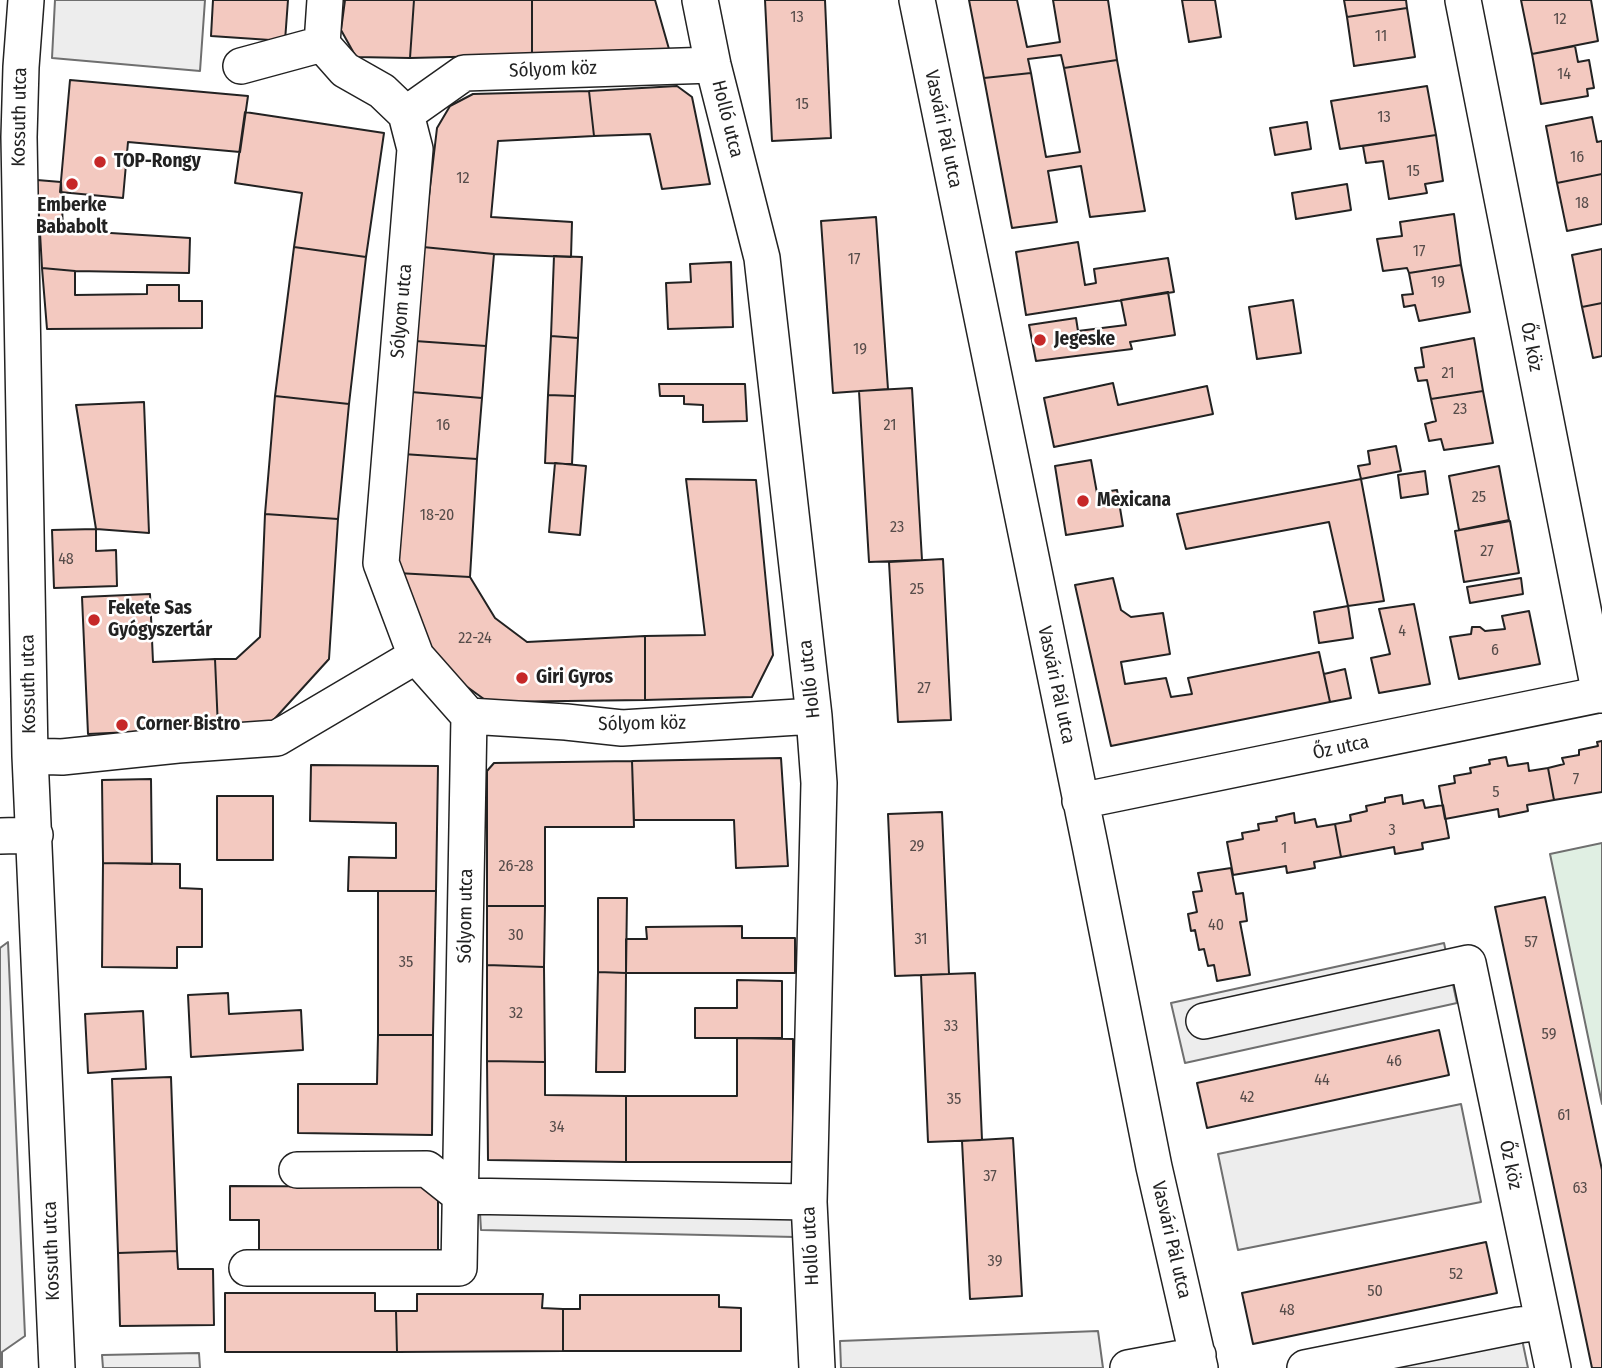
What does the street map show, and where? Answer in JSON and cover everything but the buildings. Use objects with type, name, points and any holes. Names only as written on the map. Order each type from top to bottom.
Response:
[{"type":"street","name":"Kossuth utca","points":[[26,0],[20,67],[9,136],[30,756],[57,1368]]},
{"type":"street","points":[[325,0],[323,44],[345,70],[383,91],[406,114]]},
{"type":"street","name":"Holló utca","points":[[700,0],[713,65],[762,258],[814,716],[819,783],[809,1202],[817,1368]]},
{"type":"street","name":"Vasvári Pál utca","points":[[916,0],[1154,1167],[1199,1362]]},
{"type":"street","name":"Őz köz","points":[[1463,0],[1601,695]]},
{"type":"street","points":[[241,66],[323,44]]},
{"type":"street","name":"Sólyom köz","points":[[406,114],[464,73],[713,65]]},
{"type":"street","name":"Sólyom utca","points":[[247,1268],[460,1268],[469,716],[416,656],[381,563],[415,149],[406,114]]},
{"type":"street","points":[[30,756],[62,757],[277,738],[416,656]]},
{"type":"street","name":"Őz utca","points":[[1080,801],[1601,695]]},
{"type":"street","name":"Sólyom köz","points":[[469,716],[622,728],[814,716]]},
{"type":"street","points":[[0,836],[35,835]]},
{"type":"street","name":"Őz köz","points":[[1204,1021],[1468,962],[1553,1368]]},
{"type":"street","points":[[297,1170],[427,1169],[461,1196],[809,1202]]},
{"type":"street","points":[[1305,1368],[1543,1322]]},
{"type":"street","points":[[1128,1368],[1199,1362]]},
{"type":"green space","points":[[1602,843],[1602,1104],[1550,854]]},
{"type":"shaded area","points":[[55,0],[205,0],[200,71],[52,58]]},
{"type":"shaded area","points":[[8,942],[25,1336],[2,1352],[0,1368],[0,948]]},
{"type":"shaded area","points":[[1444,943],[1457,1003],[1185,1063],[1171,1003]]},
{"type":"shaded area","points":[[1461,1104],[1481,1202],[1238,1250],[1218,1154]]},
{"type":"shaded area","points":[[479,1196],[794,1201],[795,1237],[481,1230]]},
{"type":"shaded area","points":[[1519,1325],[1528,1368],[1305,1368]]},
{"type":"shaded area","points":[[1098,1331],[1103,1368],[841,1368],[840,1341]]},
{"type":"shaded area","points":[[199,1353],[200,1368],[103,1368],[102,1355]]},
{"type":"place","name":"TOP-Rongy","points":[[100,162]]},
{"type":"place","name":"Emberke Bababolt","points":[[72,184]]},
{"type":"place","name":"Jegeske","points":[[1040,340]]},
{"type":"place","name":"Mexicana","points":[[1083,501]]},
{"type":"place","name":"Fekete Sas Gyógyszertár","points":[[94,620]]},
{"type":"place","name":"Giri Gyros","points":[[522,678]]},
{"type":"place","name":"Corner Bistro","points":[[122,725]]}]
